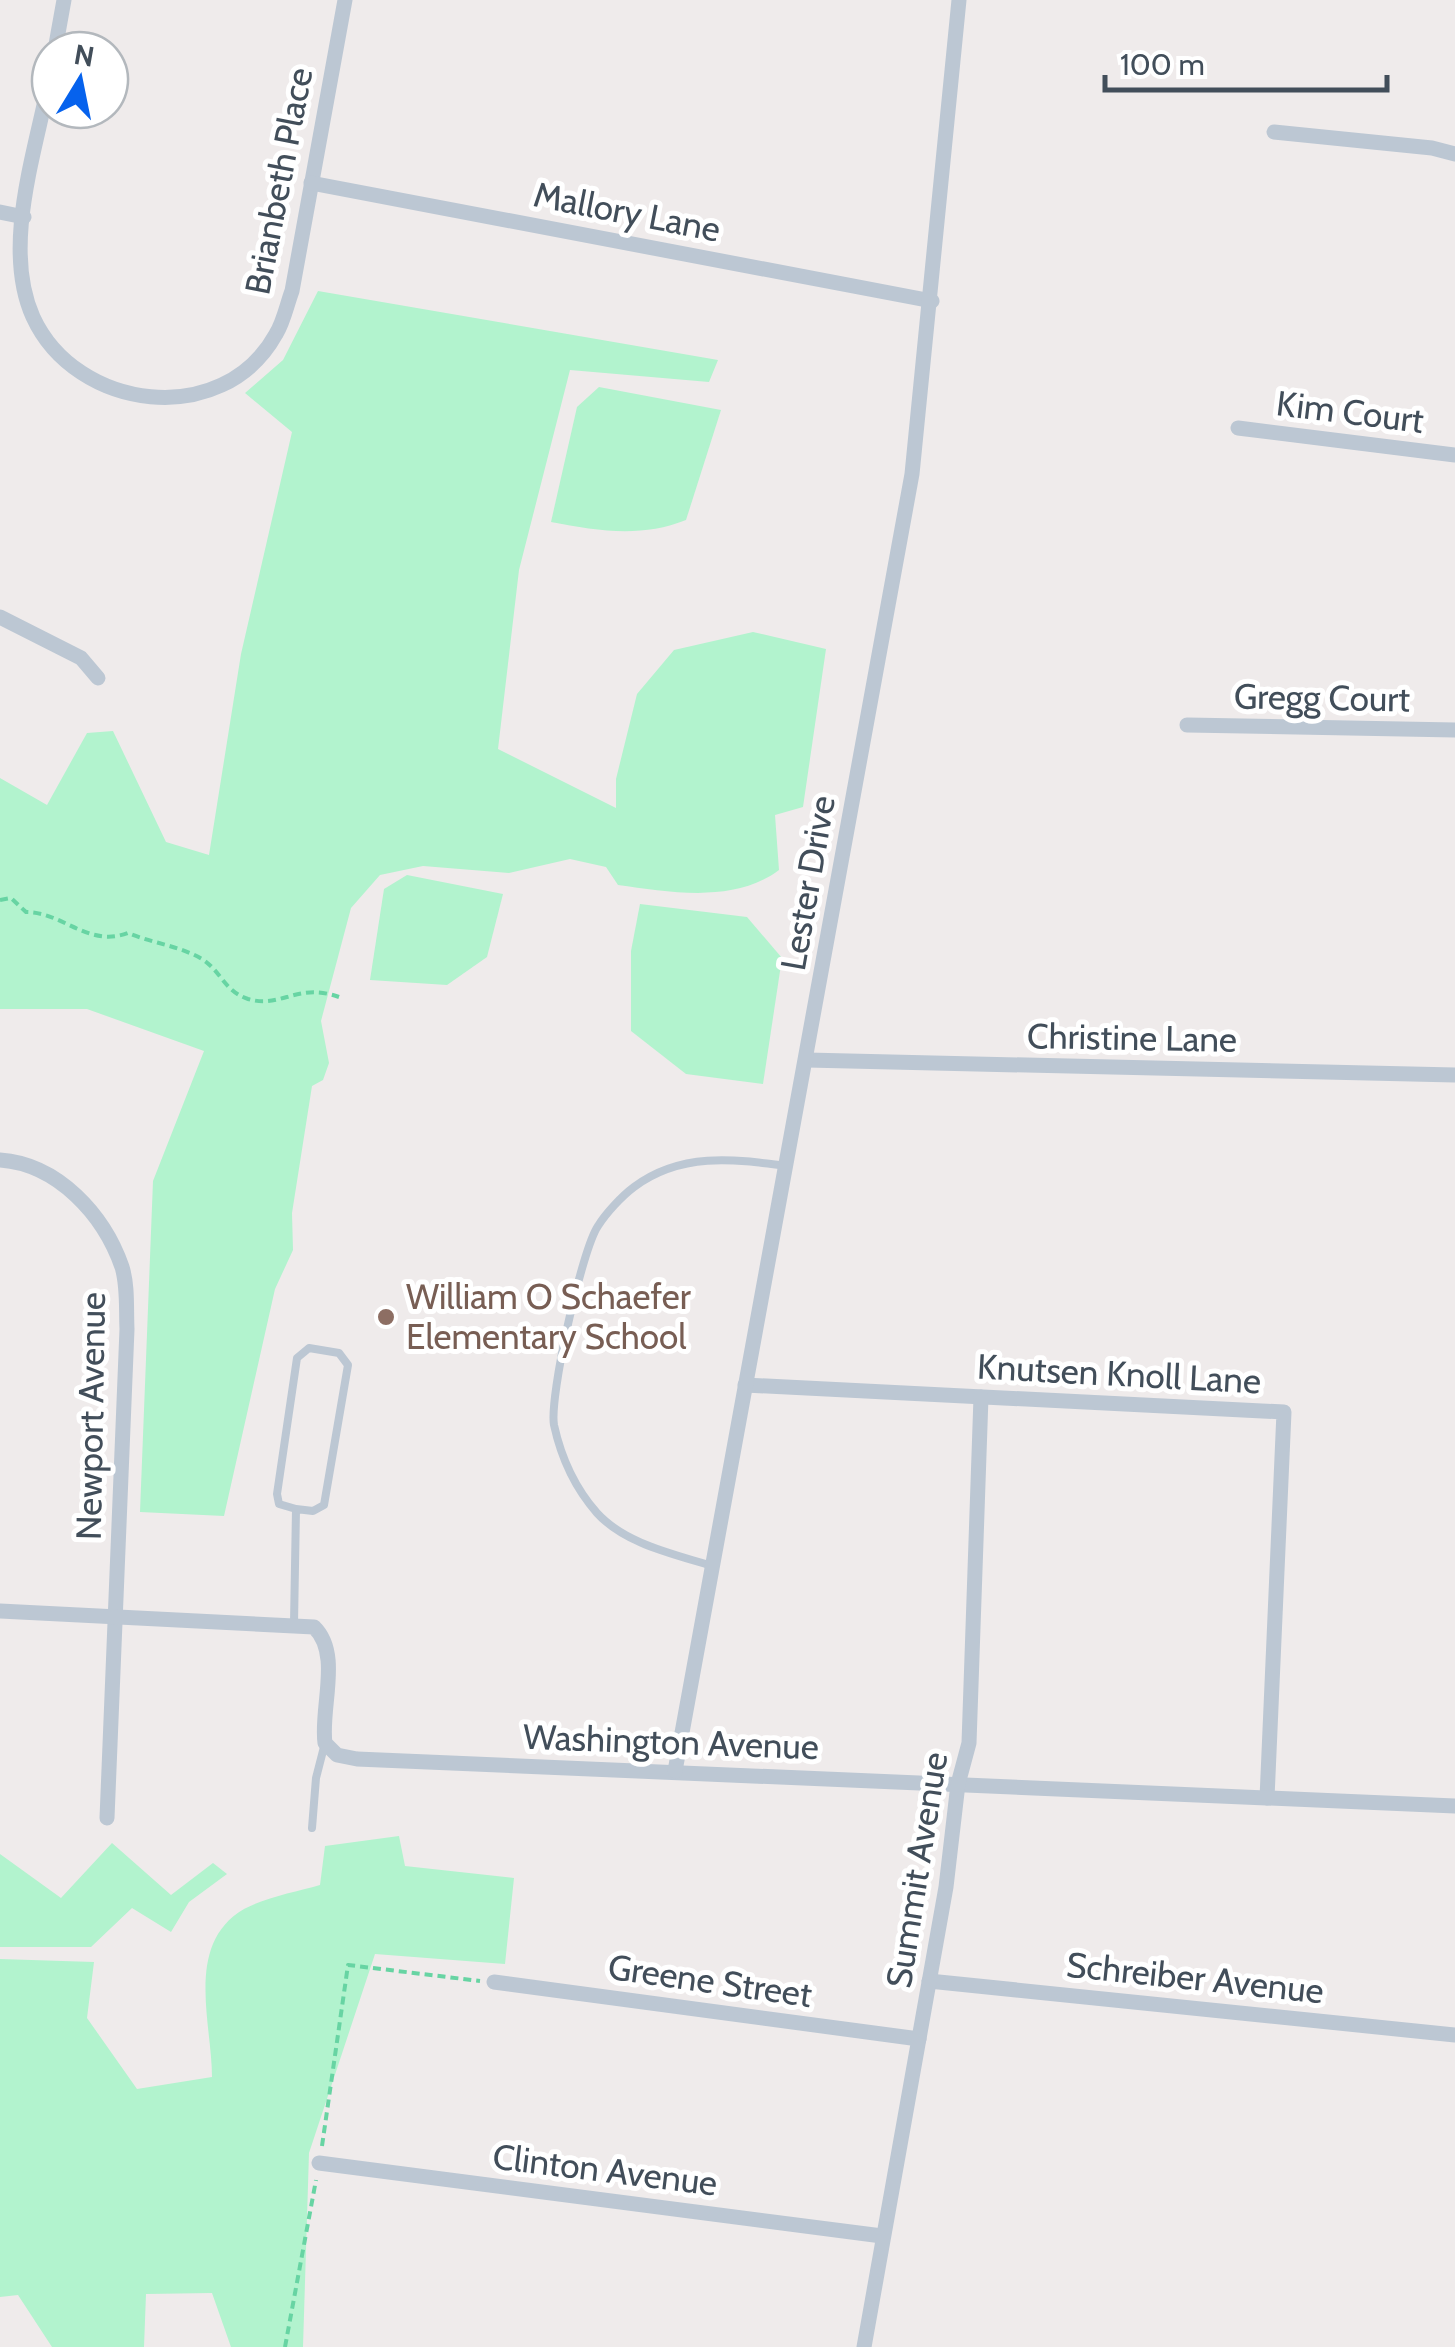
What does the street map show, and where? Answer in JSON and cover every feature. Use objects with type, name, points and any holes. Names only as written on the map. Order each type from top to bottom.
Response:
[{"type":"street","points":[[59,30],[64,0]]},
{"type":"street","name":"Brianbeth Place","points":[[40,130],[24,217],[20,271],[33,317],[59,356],[98,386],[143,398],[197,395],[245,369],[276,335],[292,290],[345,0]]},
{"type":"street","name":"Lester Drive","points":[[675,1772],[912,474],[959,0]]},
{"type":"street","points":[[1274,132],[1455,154]]},
{"type":"street","name":"Mallory Lane","points":[[311,183],[932,300]]},
{"type":"street","points":[[0,212],[24,217]]},
{"type":"street","name":"Kim Court","points":[[1238,428],[1455,455]]},
{"type":"street","points":[[0,617],[80,658],[98,678]]},
{"type":"street","name":"Gregg Court","points":[[1187,725],[1455,730]]},
{"type":"street","name":"Christine Lane","points":[[807,1060],[1455,1075]]},
{"type":"street","name":"Newport Avenue","points":[[0,1160],[14,1161],[66,1184],[106,1231],[123,1271],[128,1329],[108,1818]]},
{"type":"street","name":"Knutsen Knoll Lane","points":[[746,1385],[1284,1412],[1268,1798]]},
{"type":"street","name":"Summit Avenue","points":[[864,2347],[930,1981],[958,1784],[969,1743],[981,1397]]},
{"type":"street","points":[[0,1611],[314,1628],[325,1638],[325,1743]]},
{"type":"street","name":"Washington Avenue","points":[[325,1743],[338,1755],[357,1759],[1455,1806]]},
{"type":"street","name":"Schreiber Avenue","points":[[930,1981],[1455,2036]]},
{"type":"street","name":"Greene Street","points":[[494,1982],[919,2039]]},
{"type":"street","name":"Clinton Avenue","points":[[319,2164],[882,2236]]},
{"type":"lane","points":[[712,1566],[644,1545],[598,1515],[567,1468],[553,1421],[562,1353],[596,1228],[634,1187],[679,1164],[722,1157],[787,1166]]},
{"type":"lane","points":[[309,1348],[339,1352],[348,1365],[324,1504],[314,1511],[296,1509],[278,1504],[277,1494],[296,1358],[309,1348]]},
{"type":"lane","points":[[294,1624],[296,1509]]},
{"type":"lane","points":[[312,1828],[316,1778],[325,1743]]},
{"type":"path","points":[[0,900],[11,898],[26,912],[40,912],[72,930],[110,940],[128,933],[158,946],[186,950],[208,963],[228,990],[268,1004],[308,990],[339,997]]},
{"type":"path","points":[[285,2347],[319,2164],[348,1965],[494,1982]]},
{"type":"green space","points":[[318,291],[718,360],[709,382],[570,370],[519,570],[498,749],[616,808],[616,779],[637,694],[674,650],[753,632],[826,649],[803,807],[775,815],[779,870],[761,881],[722,892],[618,885],[606,867],[570,859],[509,873],[423,866],[380,875],[351,908],[321,1021],[329,1063],[323,1080],[312,1086],[292,1213],[293,1250],[275,1289],[224,1516],[140,1512],[153,1181],[204,1051],[87,1009],[0,1009],[0,778],[47,805],[87,733],[113,731],[166,842],[209,855],[241,654],[292,432],[245,393],[283,360]]},
{"type":"green space","points":[[599,387],[721,410],[686,520],[636,531],[551,522],[577,407]]},
{"type":"green space","points":[[407,875],[503,894],[487,957],[447,985],[370,980],[384,889]]},
{"type":"green space","points":[[640,904],[747,917],[782,958],[763,1084],[686,1074],[631,1031],[631,951]]},
{"type":"green space","points":[[399,1836],[405,1866],[514,1878],[505,1964],[375,1954],[309,2153],[303,2347],[231,2347],[212,2293],[146,2294],[144,2347],[52,2347],[18,2295],[0,2297],[0,1959],[94,1962],[87,2018],[137,2089],[212,2077],[206,1986],[214,1942],[225,1924],[253,1905],[320,1885],[325,1846]]},
{"type":"green space","points":[[112,1843],[171,1895],[213,1863],[227,1874],[189,1902],[171,1932],[132,1908],[91,1947],[0,1947],[0,1854],[61,1898]]},
{"type":"place","name":"William O Schaefer Elementary School","points":[[386,1317]]}]
